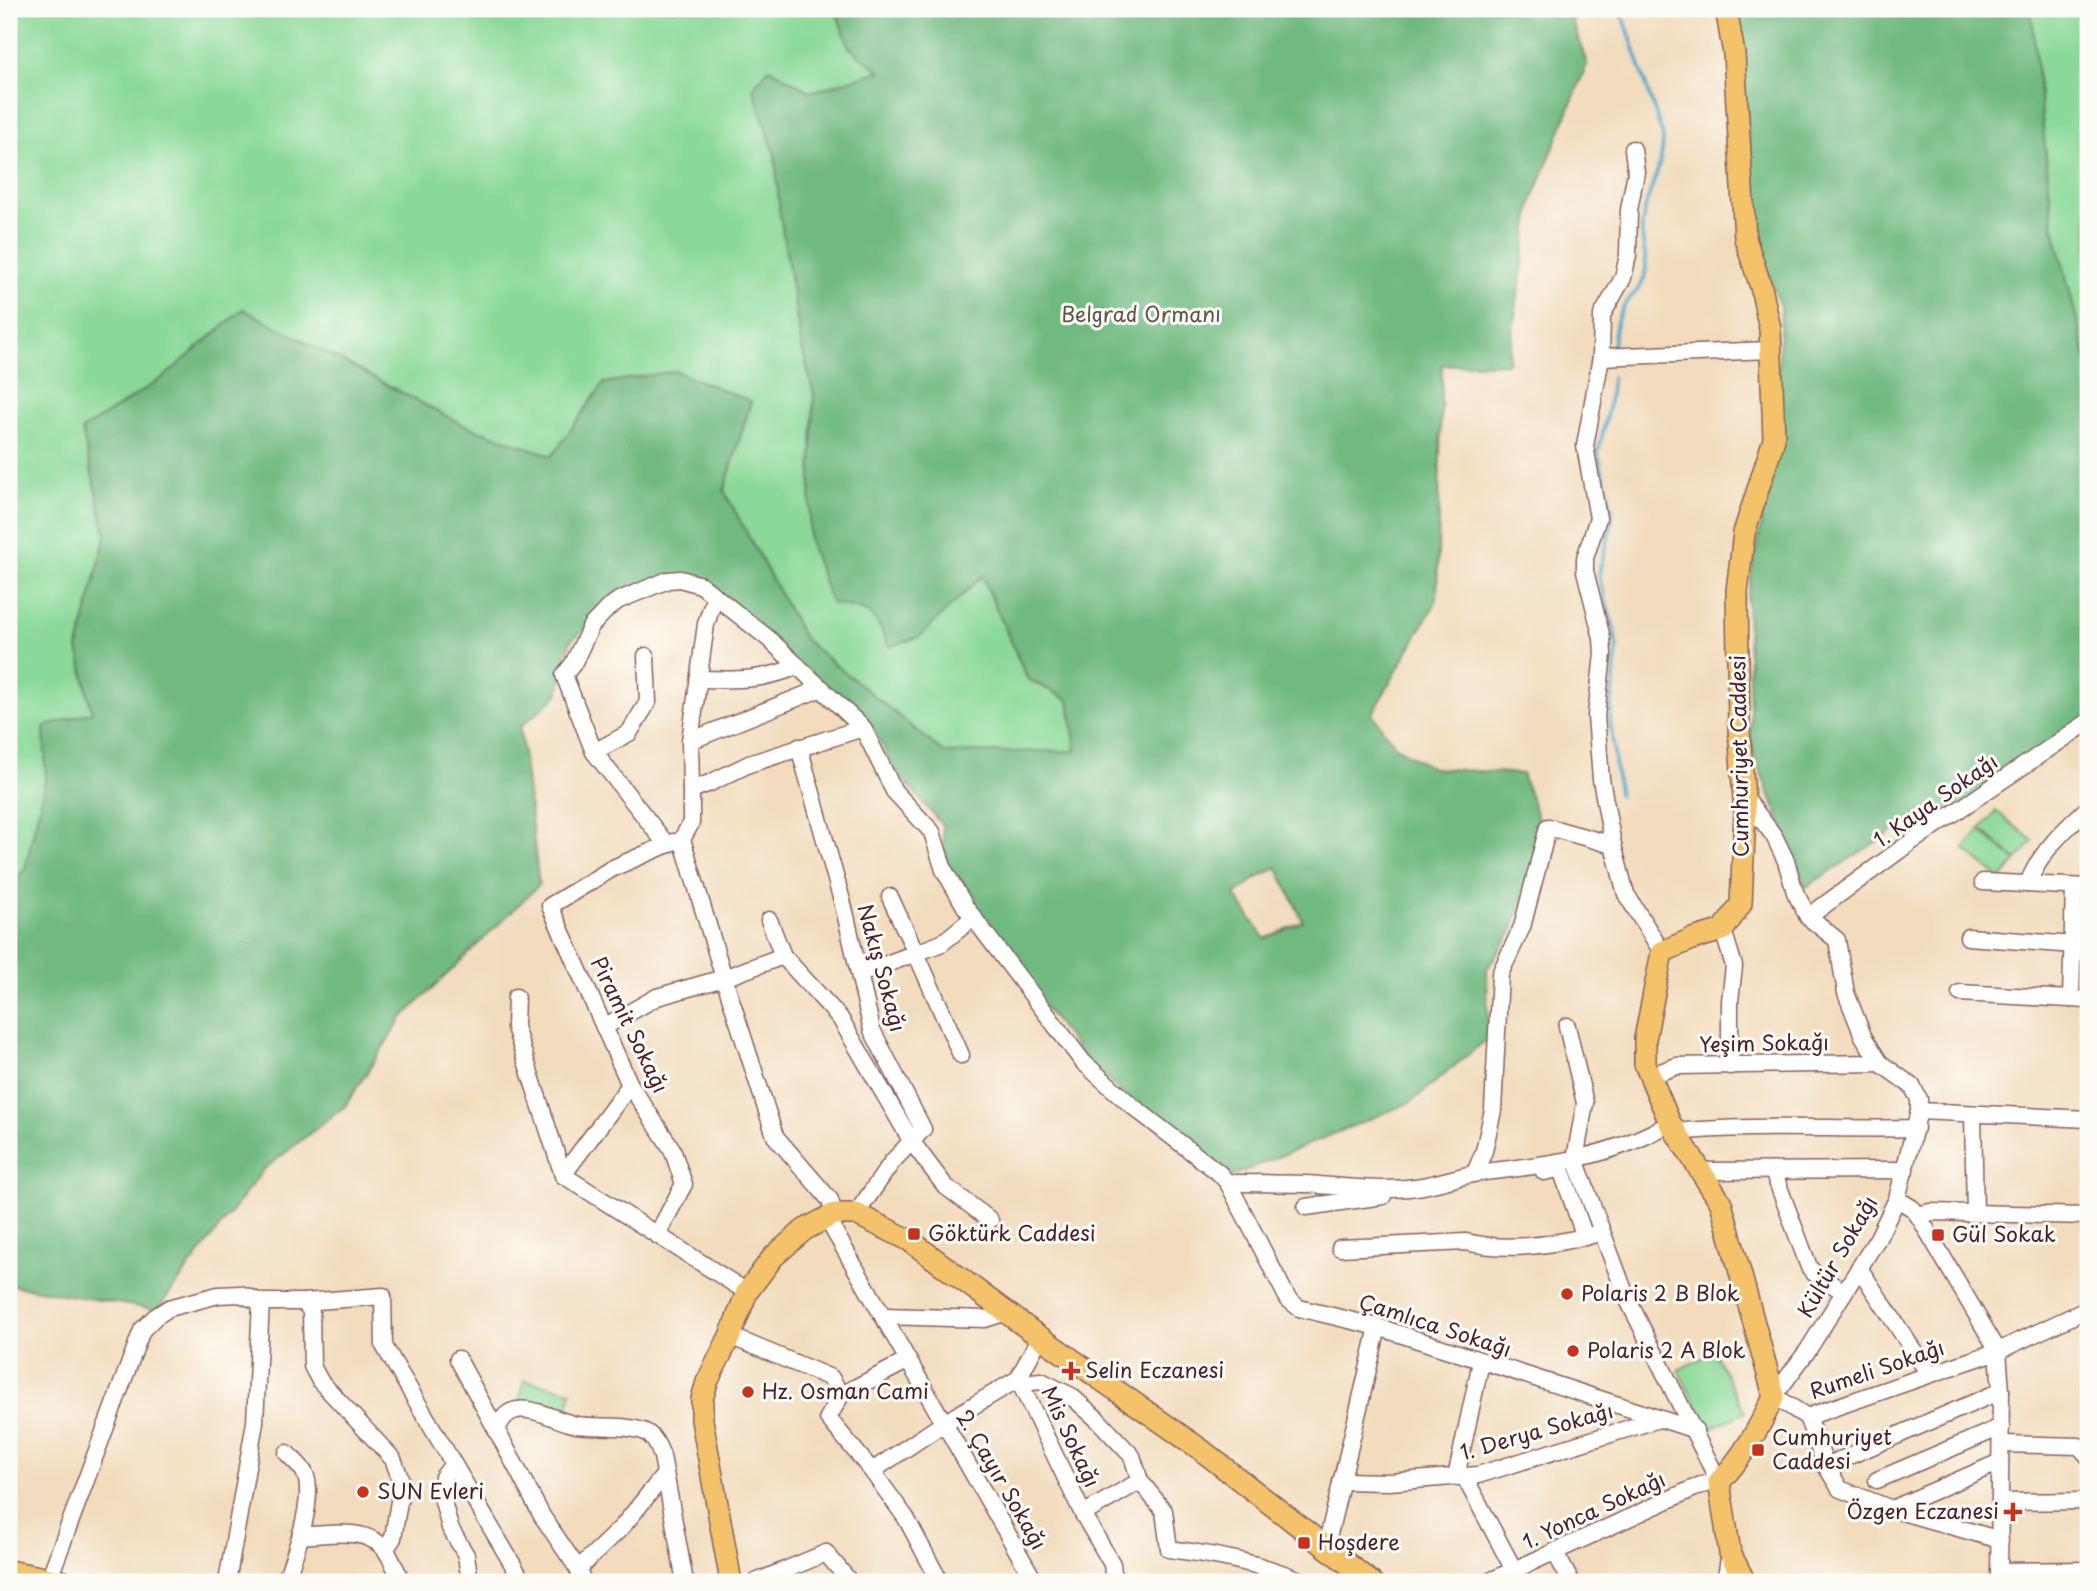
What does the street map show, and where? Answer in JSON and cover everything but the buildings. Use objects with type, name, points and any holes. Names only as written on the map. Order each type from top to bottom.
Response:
[{"type":"main road","name":"Cumhuriyet Caddesi","points":[[1723,930],[1741,904],[1744,796],[1739,728],[1737,591],[1744,533],[1774,439],[1770,329],[1761,287],[1745,238],[1734,54],[1726,9]]},
{"type":"main road","points":[[1723,930],[1662,952],[1645,1039],[1645,1063],[1672,1128],[1721,1203],[1774,1396],[1755,1436],[1737,1463],[1719,1482],[1731,1553],[1745,1582]]},
{"type":"main road","points":[[731,1582],[702,1420],[702,1399],[747,1292],[773,1257],[804,1230],[834,1214],[856,1214],[909,1240],[1040,1337],[1200,1449],[1371,1582]]},
{"type":"main road","points":[[9,1571],[57,1581]]},
{"type":"street","points":[[1633,149],[1636,172],[1629,210],[1627,262],[1623,278],[1602,315],[1601,357],[1585,446],[1598,518],[1585,558],[1585,571],[1602,638],[1596,716],[1601,779],[1613,845],[1626,894],[1662,952]]},
{"type":"street","points":[[1601,357],[1770,350]]},
{"type":"street","points":[[715,596],[706,624],[690,741],[691,823],[682,839],[667,845],[594,752],[564,675],[573,664],[598,617],[619,600],[668,580],[691,581],[701,585],[715,596],[769,639],[863,728],[894,791],[932,832],[944,870],[974,918],[1083,1062],[1130,1105],[1219,1173],[1228,1183],[1374,1189],[1415,1187],[1475,1173],[1531,1167],[1605,1152],[1672,1128],[1789,1130],[1973,1114],[2088,1119]]},
{"type":"street","points":[[594,752],[629,733],[648,702],[646,656]]},
{"type":"street","points":[[699,679],[756,679],[799,666]]},
{"type":"street","points":[[690,741],[822,688]]},
{"type":"street","name":"1. Kaya Sokağı","points":[[1808,917],[1904,847],[2088,722]]},
{"type":"street","points":[[691,790],[749,764],[863,728]]},
{"type":"street","name":"Nakış Sokağı","points":[[799,747],[860,974],[872,1030],[923,1129],[912,1142]]},
{"type":"street","points":[[1744,796],[1774,835],[1786,861],[1795,892],[1808,917],[1837,940],[1846,993],[1863,1036],[1880,1063],[1912,1086],[1919,1099],[1917,1119]]},
{"type":"street","points":[[2028,884],[2034,870],[2059,836],[2088,808]]},
{"type":"street","points":[[1475,1173],[1484,1151],[1493,1110],[1500,974],[1522,927],[1548,827],[1613,845]]},
{"type":"street","points":[[682,839],[775,1136],[830,1200],[834,1214]]},
{"type":"street","name":"Piramit Sokağı","points":[[657,1235],[684,1184],[672,1149],[630,1085],[550,906],[613,868],[667,845]]},
{"type":"street","points":[[1983,882],[2081,887],[2081,945],[2071,999]]},
{"type":"street","points":[[890,897],[961,1055]]},
{"type":"street","points":[[860,974],[942,943],[974,918]]},
{"type":"street","points":[[769,920],[783,956],[840,1018],[912,1142],[945,1186],[990,1220]]},
{"type":"street","points":[[1723,930],[1734,966],[1730,1001],[1730,1066]]},
{"type":"street","points":[[1968,937],[2081,945]]},
{"type":"street","points":[[604,1027],[657,997],[724,978],[783,956]]},
{"type":"street","points":[[1960,993],[2088,1000]]},
{"type":"street","points":[[516,997],[515,1027],[563,1175],[747,1292]]},
{"type":"street","points":[[1567,1026],[1585,1103],[1575,1158],[1626,1296],[1719,1482]]},
{"type":"street","name":"Yeşim Sokağı","points":[[1649,1076],[1677,1066],[1880,1063]]},
{"type":"street","points":[[563,1175],[630,1085]]},
{"type":"street","points":[[1973,1114],[1975,1213]]},
{"type":"street","name":"Kültür Sokağı","points":[[1774,1396],[1808,1350],[1878,1238],[1897,1199],[1917,1119]]},
{"type":"street","points":[[856,1214],[892,1162],[912,1142]]},
{"type":"street","points":[[1306,1207],[1558,1169],[1567,1181],[1585,1237]]},
{"type":"street","points":[[1701,1171],[1905,1170]]},
{"type":"street","points":[[1773,1171],[1809,1267],[1844,1292]]},
{"type":"street","name":"Çamlıca Sokağı","points":[[1228,1183],[1288,1298],[1299,1308],[1378,1327],[1695,1430]]},
{"type":"street","points":[[1897,1199],[1918,1215],[1998,1351],[2001,1391],[1999,1577],[2088,1570]]},
{"type":"street","points":[[1918,1215],[1930,1212],[2088,1216]]},
{"type":"street","name":"2. Çayır Sokağı","points":[[834,1214],[833,1229],[1035,1582]]},
{"type":"street","points":[[1340,1248],[1466,1242],[1524,1248],[1602,1233]]},
{"type":"street","points":[[1859,1268],[1929,1374]]},
{"type":"street","points":[[57,1581],[142,1331],[155,1317],[169,1308],[218,1295],[240,1294],[261,1302],[304,1302],[383,1296],[384,1346],[523,1582]]},
{"type":"street","points":[[227,1582],[255,1422],[261,1302]]},
{"type":"street","points":[[304,1302],[311,1311],[312,1366],[320,1381],[393,1459],[402,1483],[393,1538],[385,1549]]},
{"type":"street","name":"Rumeli Sokağı","points":[[1774,1396],[1807,1417],[1998,1351],[2088,1309]]},
{"type":"street","points":[[884,1316],[985,1319],[1007,1312]]},
{"type":"street","points":[[1326,1547],[1378,1327]]},
{"type":"street","points":[[730,1336],[831,1378],[841,1395]]},
{"type":"street","points":[[1019,1381],[1040,1337]]},
{"type":"street","points":[[458,1359],[542,1516],[580,1576],[665,1474]]},
{"type":"street","points":[[908,1361],[841,1395],[828,1418],[906,1518],[940,1582]]},
{"type":"street","points":[[1481,1362],[1460,1477],[1514,1570]]},
{"type":"street","points":[[872,1471],[944,1423],[1019,1381],[1041,1381],[1070,1396],[1096,1418],[1132,1456],[1140,1481],[1164,1511],[1169,1549],[1214,1555],[1279,1572],[1304,1582]]},
{"type":"street","name":"Mis Sokağı","points":[[1019,1381],[1083,1514],[1112,1564],[1114,1582]]},
{"type":"street","points":[[1826,1466],[2001,1391]]},
{"type":"street","points":[[497,1431],[503,1419],[512,1412],[523,1409],[537,1410],[575,1424],[615,1426],[645,1432],[656,1441],[662,1456],[685,1582]]},
{"type":"street","points":[[1807,1417],[1826,1466],[1840,1489],[1892,1509],[2000,1540]]},
{"type":"street","name":"1. Derya Sokağı","points":[[1341,1480],[1389,1482],[1478,1475],[1659,1419]]},
{"type":"street","points":[[1877,1480],[2001,1436],[2079,1446],[2088,1456]]},
{"type":"street","points":[[285,1582],[301,1536],[308,1487],[304,1472],[287,1453]]},
{"type":"street","points":[[1892,1509],[2000,1462]]},
{"type":"street","points":[[453,1464],[443,1477],[442,1497],[450,1528],[466,1555],[470,1582]]},
{"type":"street","name":"Mis Sokağı","points":[[1083,1514],[1140,1481]]},
{"type":"street","name":"1. Yonca Sokağı","points":[[1488,1582],[1701,1485],[1719,1482]]},
{"type":"street","points":[[2000,1502],[2088,1501]]},
{"type":"street","points":[[301,1536],[367,1536],[385,1549],[403,1582]]},
{"type":"street","points":[[1555,1552],[1571,1582]]},
{"type":"street","points":[[756,1582],[826,1553],[850,1582]]},
{"type":"street","points":[[1725,1582],[1731,1553]]},
{"type":"green space","points":[[9,9],[835,9],[850,48],[881,71],[811,92],[769,68],[753,87],[775,155],[780,215],[802,348],[814,394],[809,540],[878,621],[982,575],[1027,679],[1069,700],[1077,751],[944,753],[805,640],[724,491],[751,401],[605,383],[552,456],[461,424],[243,309],[164,377],[82,430],[106,535],[78,648],[92,712],[45,727],[46,777],[25,870],[9,884]]},
{"type":"green space","name":"Belgrad Ormanı","points":[[835,9],[1568,9],[1587,64],[1532,201],[1508,363],[1442,365],[1437,600],[1372,714],[1396,747],[1432,768],[1522,774],[1542,830],[1513,930],[1487,969],[1488,1038],[1411,1102],[1232,1176],[1160,1130],[1083,1056],[983,929],[946,866],[942,825],[892,766],[880,741],[698,586],[662,585],[610,610],[571,640],[558,695],[520,727],[539,885],[402,1018],[345,1106],[263,1170],[157,1310],[9,1285],[9,884],[25,870],[46,777],[44,727],[92,712],[78,648],[106,535],[82,430],[164,377],[243,309],[461,424],[552,456],[604,383],[675,371],[751,401],[724,491],[805,640],[944,753],[1076,751],[1069,700],[1028,679],[982,576],[919,637],[889,647],[879,625],[869,614],[863,610],[831,603],[809,540],[814,394],[802,348],[780,215],[775,155],[753,87],[769,68],[811,92],[880,71],[850,48]],"holes":[[[1277,867],[1303,921],[1265,939],[1235,895],[1255,879]]]},
{"type":"green space","points":[[1737,9],[2031,9],[2053,225],[2088,364],[2088,727],[1943,822],[1932,806],[1806,887],[1751,747],[1747,599],[1775,451],[1781,310],[1750,218],[1751,167]]},
{"type":"green space","points":[[2031,9],[2083,9],[2088,21],[2088,364],[2053,225]]},
{"type":"green space","points":[[1996,811],[2033,841],[2017,860],[1981,829]]},
{"type":"green space","points":[[1980,830],[2016,861],[2001,879],[1964,849]]},
{"type":"green space","points":[[1714,1352],[1745,1412],[1709,1430],[1678,1370]]},
{"type":"green space","points":[[524,1380],[572,1391],[567,1413],[519,1403]]},
{"type":"waterway","points":[[1613,351],[1619,315],[1641,285],[1646,272],[1642,225],[1663,148],[1663,136],[1625,21],[1616,9]]},
{"type":"waterway","points":[[1612,377],[1598,454],[1612,510],[1612,523],[1599,572],[1617,648],[1610,719],[1619,796]]},
{"type":"place","name":"Göktürk Caddesi","points":[[914,1234]]},
{"type":"place","name":"Gül Sokak","points":[[1938,1235]]},
{"type":"place","name":"Polaris 2 B Blok","points":[[1567,1294]]},
{"type":"place","name":"Polaris 2 A Blok","points":[[1573,1351]]},
{"type":"place","name":"Selin Eczanesi","points":[[1071,1371]]},
{"type":"place","name":"Hz. Osman Cami","points":[[748,1392]]},
{"type":"place","name":"Cumhuriyet Caddesi","points":[[1758,1450]]},
{"type":"place","name":"SUN Evleri","points":[[363,1492]]},
{"type":"place","name":"Özgen Eczanesi","points":[[2013,1512]]},
{"type":"place","name":"Hoşdere","points":[[1304,1543]]}]
